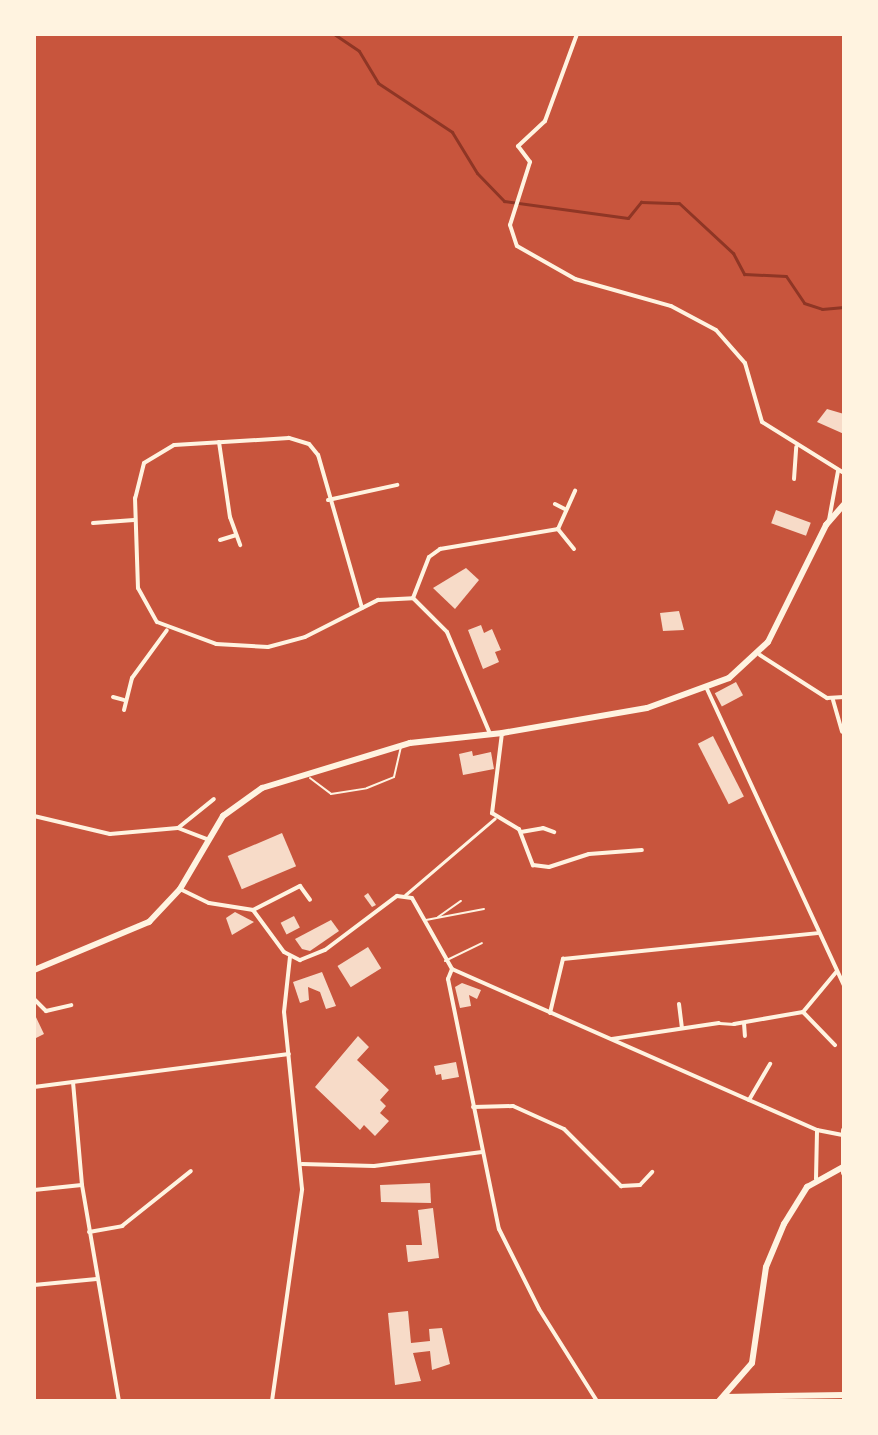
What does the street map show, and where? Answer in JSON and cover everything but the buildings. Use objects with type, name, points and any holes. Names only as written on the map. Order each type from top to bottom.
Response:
[{"type":"main road","points":[[34,970],[137,930],[180,889],[207,839],[243,798],[307,771],[401,745],[502,733],[647,708],[707,689],[760,655],[829,520],[844,504]]},
{"type":"main road","points":[[722,1399],[752,1363],[774,1246],[801,1194],[816,1179],[843,1169],[843,1133]]},
{"type":"main road","points":[[722,1399],[844,1395]]},
{"type":"street","points":[[577,34],[545,121],[520,141],[530,162],[510,225],[517,246],[575,279],[671,306],[716,330],[745,363],[762,422],[796,447],[841,472],[829,520]]},
{"type":"street","points":[[362,608],[328,500],[318,455],[303,440],[166,447],[150,457],[139,471],[134,520],[141,599],[167,630],[216,644],[268,647],[305,637],[387,597],[413,598],[447,632],[490,734]]},
{"type":"street","points":[[219,442],[240,545]]},
{"type":"street","points":[[794,479],[796,447]]},
{"type":"street","points":[[328,500],[397,485]]},
{"type":"street","points":[[558,529],[575,491]]},
{"type":"street","points":[[555,504],[565,509]]},
{"type":"street","points":[[93,523],[134,520]]},
{"type":"street","points":[[558,529],[574,549]]},
{"type":"street","points":[[413,598],[429,557],[440,549],[558,529]]},
{"type":"street","points":[[220,540],[236,535]]},
{"type":"street","points":[[124,710],[124,700],[132,678],[167,630]]},
{"type":"street","points":[[760,655],[833,700],[842,732]]},
{"type":"street","points":[[707,689],[844,985]]},
{"type":"street","points":[[113,697],[124,700]]},
{"type":"street","points":[[833,700],[844,697]]},
{"type":"street","points":[[502,733],[492,808],[495,818],[521,832],[543,828],[554,832]]},
{"type":"street","points":[[178,828],[214,799]]},
{"type":"street","points":[[34,816],[110,834],[178,828],[207,839]]},
{"type":"street","points":[[253,910],[290,957],[307,960],[405,895],[495,818]]},
{"type":"street","points":[[521,832],[530,861],[540,868],[589,854],[642,850]]},
{"type":"street","points":[[180,889],[209,903],[253,910],[300,886],[310,900]]},
{"type":"street","points":[[405,895],[425,920],[452,969],[817,1130],[843,1133]]},
{"type":"street","points":[[550,1013],[563,959],[818,933]]},
{"type":"street","points":[[272,1401],[296,1258],[302,1164],[284,992],[290,957]]},
{"type":"street","points":[[452,969],[448,979],[473,1107],[506,1243],[539,1309],[597,1401]]},
{"type":"street","points":[[610,1039],[719,1023],[744,1023],[803,1012],[837,971]]},
{"type":"street","points":[[34,999],[46,1011],[71,1005]]},
{"type":"street","points":[[679,1004],[682,1028]]},
{"type":"street","points":[[803,1012],[835,1045]]},
{"type":"street","points":[[744,1023],[745,1036]]},
{"type":"street","points":[[34,1087],[289,1054]]},
{"type":"street","points":[[749,1100],[770,1064]]},
{"type":"street","points":[[73,1082],[82,1185],[119,1401]]},
{"type":"street","points":[[473,1107],[513,1106],[564,1129],[621,1186],[640,1185],[652,1172]]},
{"type":"street","points":[[816,1179],[817,1130]]},
{"type":"street","points":[[302,1164],[374,1166],[482,1152]]},
{"type":"street","points":[[89,1232],[122,1226],[191,1171]]},
{"type":"street","points":[[34,1190],[82,1185]]},
{"type":"street","points":[[34,1285],[97,1279]]},
{"type":"lane","points":[[307,771],[319,789],[331,794],[367,788],[394,777],[401,745]]},
{"type":"lane","points":[[437,918],[461,901]]},
{"type":"lane","points":[[425,920],[484,909]]},
{"type":"lane","points":[[445,961],[482,943]]},
{"type":"path","points":[[34,110],[35,41]]},
{"type":"waterway","points":[[334,34],[359,51],[378,83],[452,132],[477,173],[504,201],[628,218],[641,202],[679,203],[733,253],[744,274],[786,276],[804,303],[822,309],[844,307]]}]
